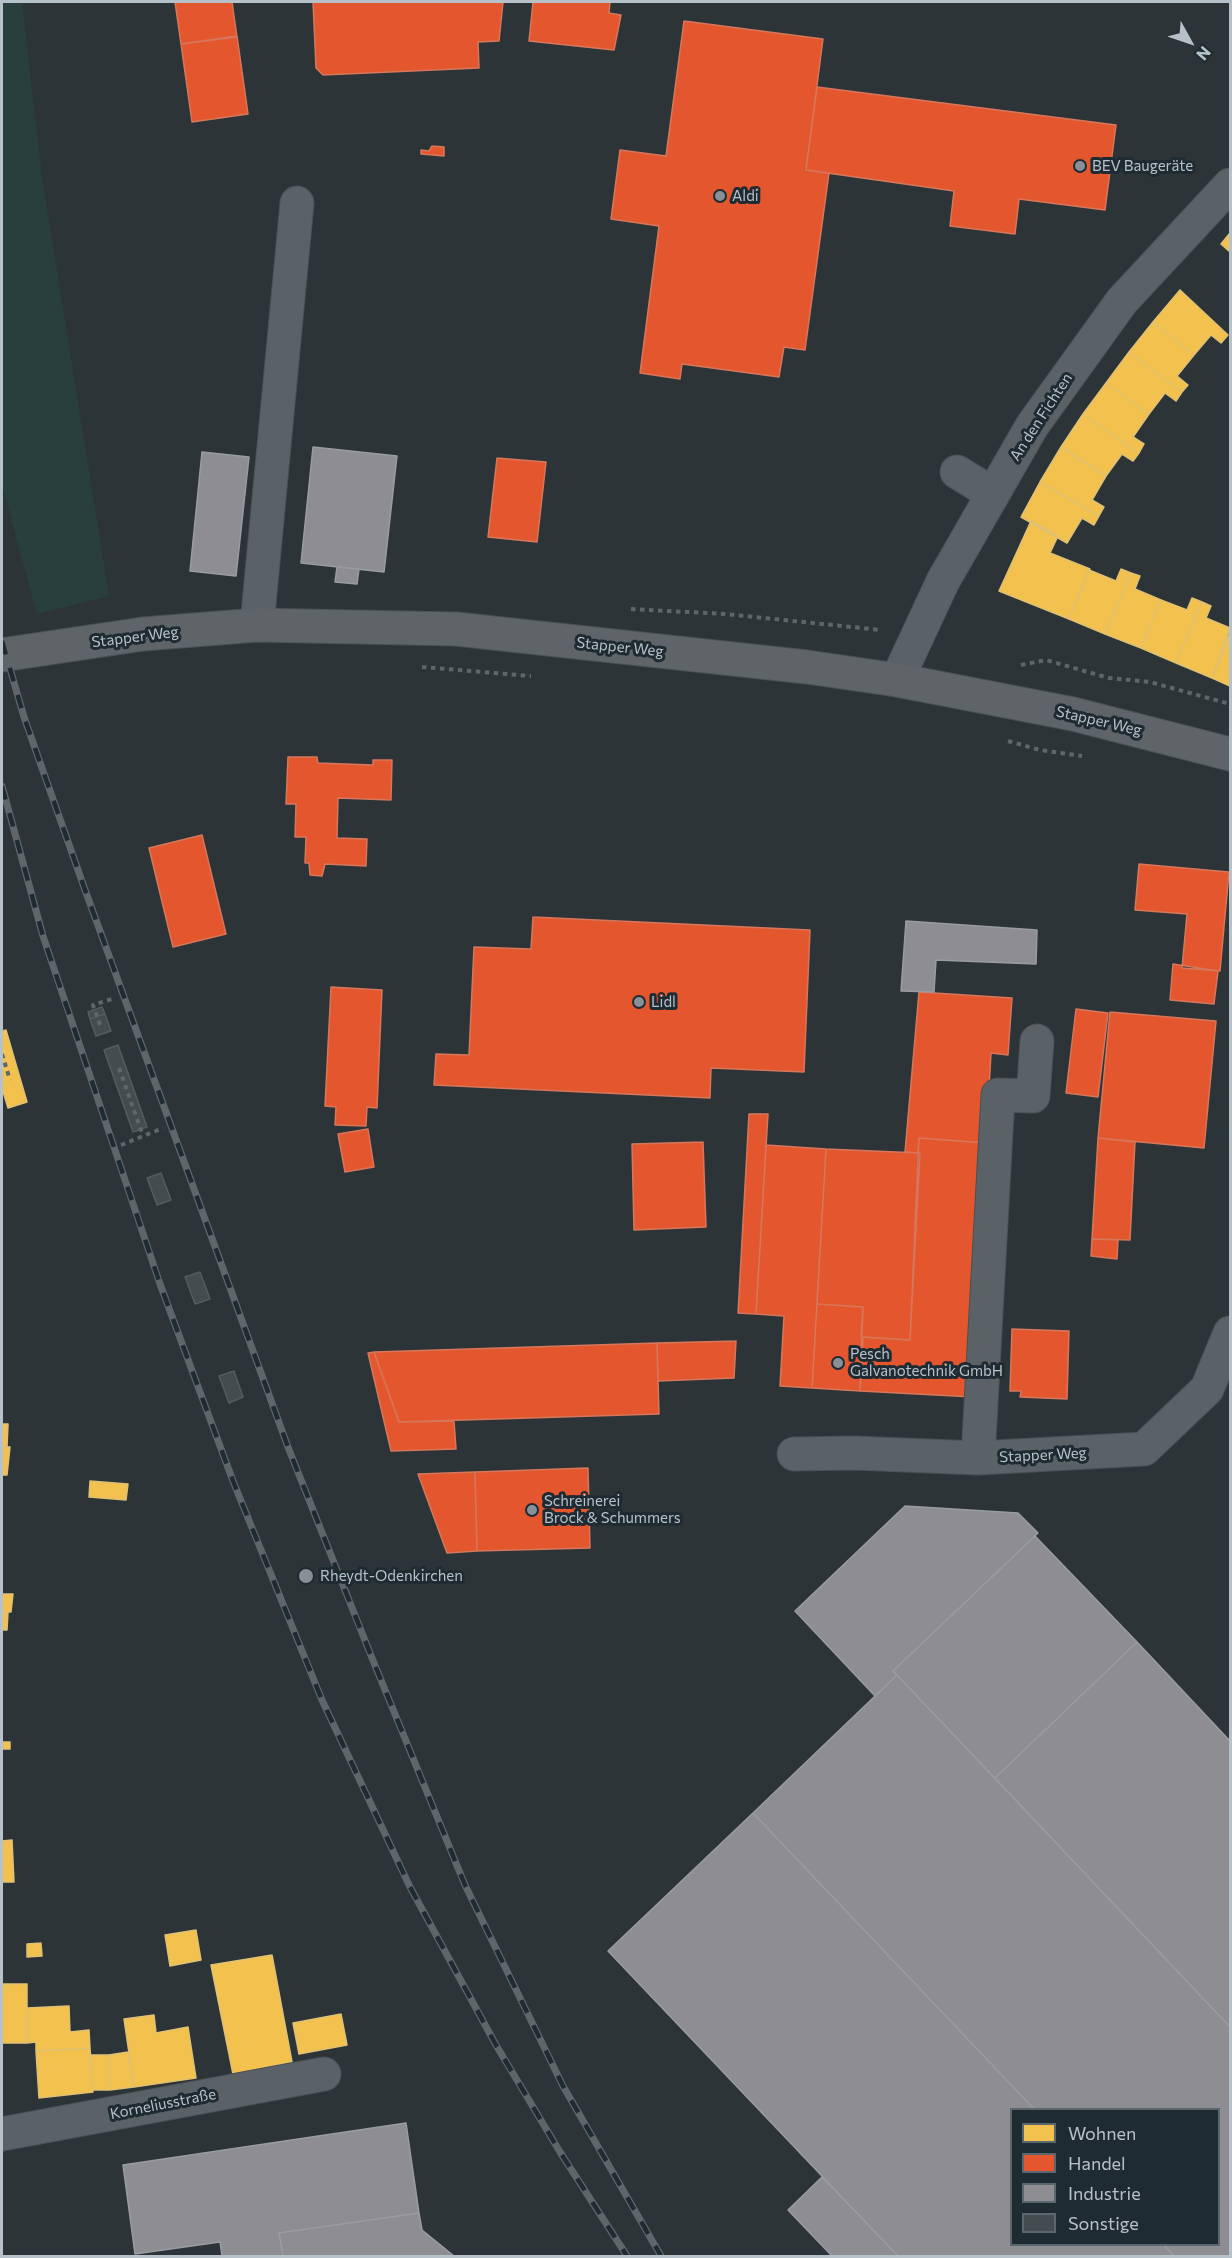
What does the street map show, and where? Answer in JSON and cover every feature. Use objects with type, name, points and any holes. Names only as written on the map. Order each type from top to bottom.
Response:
[{"type":"main road","name":"Stapper Weg","points":[[2,655],[143,634],[257,625],[456,629],[807,667],[897,680],[1073,714],[1230,754]]},
{"type":"street","name":"An den Fichten","points":[[897,680],[943,581],[1032,426],[1122,301],[1230,184]]},
{"type":"street","points":[[257,625],[297,203]]},
{"type":"street","points":[[957,472],[993,494]]},
{"type":"street","points":[[978,1458],[998,1095],[1033,1096],[1037,1041]]},
{"type":"street","name":"Stapper Weg","points":[[794,1454],[854,1453],[978,1458],[1143,1449],[1207,1389],[1230,1333]]},
{"type":"street","name":"Korneliusstraße","points":[[2,2133],[324,2074]]},
{"type":"path","points":[[416,667],[532,676]]},
{"type":"path","points":[[998,738],[1040,750],[1087,757]]},
{"type":"path","points":[[100,1025],[93,1005],[115,998]]},
{"type":"path","points":[[2,1054],[10,1080]]},
{"type":"path","points":[[119,1068],[143,1136]]},
{"type":"path","points":[[121,1145],[163,1128]]},
{"type":"green space","points":[[2,2],[22,2],[42,177],[109,596],[37,614],[2,485]]},
{"type":"building: Wohnen","points":[[1230,233],[1230,252],[1221,244]]},
{"type":"building: Wohnen","points":[[1180,290],[1228,335],[1221,343],[1211,335],[1194,355],[1153,322]]},
{"type":"building: Wohnen","points":[[1153,322],[1194,355],[1177,376],[1188,385],[1182,392],[1129,352]]},
{"type":"building: Wohnen","points":[[1129,352],[1182,392],[1176,401],[1165,393],[1149,414],[1106,383]]},
{"type":"building: Wohnen","points":[[1106,383],[1149,414],[1133,437],[1144,444],[1139,453],[1083,414]]},
{"type":"building: Wohnen","points":[[1083,414],[1139,453],[1133,461],[1122,454],[1106,476],[1061,447]]},
{"type":"building: Wohnen","points":[[1061,447],[1106,476],[1092,500],[1104,507],[1099,516],[1040,482]]},
{"type":"building: Wohnen","points":[[1040,482],[1099,516],[1094,525],[1082,518],[1067,543],[1021,517]]},
{"type":"building: Wohnen","points":[[1031,521],[1058,536],[1050,553],[1090,569],[1069,619],[999,591]]},
{"type":"building: Wohnen","points":[[1121,569],[1131,573],[1105,634],[1069,619],[1089,570],[1116,581]]},
{"type":"building: Wohnen","points":[[1131,573],[1140,576],[1135,589],[1161,600],[1141,648],[1105,634]]},
{"type":"building: Wohnen","points":[[1192,598],[1202,602],[1176,663],[1141,648],[1161,600],[1187,610]]},
{"type":"building: Wohnen","points":[[1202,602],[1211,606],[1206,618],[1230,628],[1212,678],[1176,663]]},
{"type":"building: Wohnen","points":[[1230,633],[1230,686],[1212,678]]},
{"type":"building: Wohnen","points":[[6,1030],[27,1102],[8,1108],[2,1088],[2,1031]]},
{"type":"building: Wohnen","points":[[2,1424],[8,1424],[7,1447],[2,1447]]},
{"type":"building: Wohnen","points":[[2,1447],[10,1447],[7,1475],[2,1475]]},
{"type":"building: Wohnen","points":[[90,1481],[128,1484],[126,1500],[89,1497]]},
{"type":"building: Wohnen","points":[[2,1594],[13,1594],[11,1612],[2,1612]]},
{"type":"building: Wohnen","points":[[2,1612],[8,1612],[7,1630],[2,1630]]},
{"type":"building: Wohnen","points":[[2,1742],[10,1742],[10,1749],[2,1749]]},
{"type":"building: Wohnen","points":[[12,1840],[14,1882],[2,1882],[2,1841]]},
{"type":"building: Wohnen","points":[[196,1930],[201,1960],[170,1966],[165,1935]]},
{"type":"building: Wohnen","points":[[41,1943],[42,1956],[27,1957],[27,1944]]},
{"type":"building: Wohnen","points":[[272,1955],[292,2062],[233,2074],[211,1965]]},
{"type":"building: Wohnen","points":[[2,1984],[27,1984],[27,2043],[2,2043]]},
{"type":"building: Wohnen","points":[[69,2006],[70,2032],[89,2030],[90,2048],[36,2051],[36,2042],[27,2043],[27,2008]]},
{"type":"building: Wohnen","points":[[341,2014],[347,2045],[299,2054],[293,2023]]},
{"type":"building: Wohnen","points":[[154,2015],[156,2033],[188,2027],[196,2078],[134,2087],[124,2019]]},
{"type":"building: Wohnen","points":[[90,2048],[93,2092],[39,2098],[36,2051]]},
{"type":"building: Wohnen","points":[[128,2052],[134,2087],[110,2090],[109,2055]]},
{"type":"building: Wohnen","points":[[90,2055],[109,2055],[110,2090],[93,2090]]},
{"type":"building: Handel","points":[[175,2],[232,2],[237,37],[181,44]]},
{"type":"building: Handel","points":[[313,2],[503,2],[499,41],[478,42],[479,68],[323,75],[316,68]]},
{"type":"building: Handel","points":[[533,2],[610,2],[609,13],[621,15],[614,50],[529,41]]},
{"type":"building: Handel","name":"Aldi","points":[[684,21],[823,39],[806,170],[829,173],[805,350],[784,347],[779,377],[682,364],[680,379],[640,373],[659,226],[611,219],[620,150],[666,156]]},
{"type":"building: Handel","points":[[237,36],[248,114],[192,122],[181,44]]},
{"type":"building: Handel","points":[[817,87],[1116,125],[1105,210],[1019,199],[1015,234],[950,226],[954,191],[806,170]]},
{"type":"building: Handel","points":[[432,146],[444,147],[444,156],[421,154],[421,150],[429,151]]},
{"type":"building: Handel","points":[[497,458],[546,462],[537,542],[488,537]]},
{"type":"building: Handel","points":[[288,757],[317,757],[318,763],[373,765],[373,760],[392,760],[391,800],[338,798],[337,838],[367,839],[366,866],[325,864],[322,876],[310,875],[309,863],[305,863],[306,837],[295,837],[296,804],[286,804]]},
{"type":"building: Handel","points":[[202,835],[226,934],[173,947],[149,848]]},
{"type":"building: Handel","points":[[1139,864],[1229,872],[1220,971],[1182,968],[1187,914],[1135,910]]},
{"type":"building: Handel","name":"Lidl","points":[[533,917],[810,930],[804,1072],[711,1068],[710,1098],[434,1085],[436,1054],[469,1055],[474,947],[531,949]]},
{"type":"building: Handel","points":[[1173,964],[1218,971],[1214,1004],[1170,1000]]},
{"type":"building: Handel","points":[[331,987],[382,990],[377,1108],[367,1107],[366,1126],[335,1125],[336,1107],[325,1106]]},
{"type":"building: Handel","points":[[919,992],[1012,998],[1008,1055],[991,1053],[986,1143],[919,1138],[918,1153],[905,1152]]},
{"type":"building: Handel","points":[[1076,1009],[1108,1013],[1098,1097],[1066,1093]]},
{"type":"building: Handel","points":[[1110,1012],[1216,1021],[1204,1148],[1098,1138]]},
{"type":"building: Handel","points":[[749,1114],[768,1114],[756,1314],[738,1313]]},
{"type":"building: Handel","points":[[368,1129],[374,1167],[345,1172],[338,1134]]},
{"type":"building: Handel","points":[[919,1138],[986,1143],[973,1397],[860,1391],[863,1337],[910,1340]]},
{"type":"building: Handel","points":[[1098,1138],[1135,1142],[1130,1240],[1092,1239]]},
{"type":"building: Handel","points":[[703,1142],[706,1227],[634,1230],[632,1144]]},
{"type":"building: Handel","points":[[766,1145],[826,1149],[812,1388],[780,1386],[784,1316],[756,1314]]},
{"type":"building: Handel","points":[[826,1149],[920,1153],[910,1340],[861,1337],[863,1307],[817,1304]]},
{"type":"building: Handel","points":[[1092,1239],[1118,1240],[1117,1259],[1091,1256]]},
{"type":"building: Handel","name":"Pesch Galvanotechnik GmbH","points":[[817,1304],[863,1307],[860,1391],[812,1388]]},
{"type":"building: Handel","points":[[1012,1329],[1069,1331],[1067,1399],[1020,1397],[1021,1391],[1010,1391]]},
{"type":"building: Handel","points":[[736,1341],[734,1378],[658,1381],[657,1343]]},
{"type":"building: Handel","points":[[657,1343],[659,1414],[399,1422],[374,1352]]},
{"type":"building: Handel","points":[[374,1352],[399,1422],[454,1421],[456,1449],[391,1451],[368,1353]]},
{"type":"building: Handel","name":"Schreinerei Brock & Schummers","points":[[588,1468],[590,1548],[477,1551],[475,1472]]},
{"type":"building: Handel","points":[[475,1472],[477,1551],[447,1553],[418,1474]]},
{"type":"building: Industrie","points":[[313,447],[397,456],[384,572],[301,563]]},
{"type":"building: Industrie","points":[[202,452],[249,457],[236,576],[190,571]]},
{"type":"building: Industrie","points":[[337,567],[359,569],[357,584],[335,582]]},
{"type":"building: Industrie","points":[[906,921],[1037,930],[1036,964],[936,960],[934,992],[901,991]]},
{"type":"building: Industrie","points":[[905,1506],[1018,1513],[1038,1533],[893,1671],[897,1675],[875,1696],[795,1611]]},
{"type":"building: Industrie","points":[[1035,1536],[1137,1642],[995,1778],[893,1671]]},
{"type":"building: Industrie","points":[[1137,1642],[1230,1741],[1230,2027],[995,1778]]},
{"type":"building: Industrie","points":[[897,1675],[1230,2027],[1230,2256],[1174,2256],[1165,2246],[1220,2246],[1220,2108],[1033,2108],[753,1813]]},
{"type":"building: Industrie","points":[[753,1813],[1033,2108],[1010,2108],[1010,2246],[1165,2246],[1174,2256],[898,2256],[608,1951]]},
{"type":"building: Industrie","points":[[406,2123],[419,2213],[279,2233],[283,2256],[222,2256],[220,2242],[135,2254],[123,2165]]},
{"type":"building: Industrie","points":[[822,2177],[898,2256],[832,2256],[788,2210]]},
{"type":"building: Industrie","points":[[419,2213],[422,2230],[454,2256],[283,2256],[279,2233]]},
{"type":"building: Sonstige","points":[[102,1007],[105,1014],[90,1019],[88,1012]]},
{"type":"building: Sonstige","points":[[105,1014],[111,1031],[96,1036],[90,1019]]},
{"type":"building: Sonstige","points":[[118,1045],[147,1127],[133,1132],[104,1050]]},
{"type":"building: Sonstige","points":[[161,1173],[171,1200],[157,1205],[147,1178]]},
{"type":"building: Sonstige","points":[[200,1272],[210,1299],[195,1304],[185,1277]]},
{"type":"building: Sonstige","points":[[234,1371],[243,1397],[229,1403],[219,1376]]},
{"type":"railway","points":[[2,641],[24,717],[84,887],[288,1447],[372,1658],[465,1885],[563,2086],[661,2256]]},
{"type":"railway","points":[[2,786],[43,936],[160,1284],[233,1481],[322,1700],[410,1887],[496,2045],[560,2152],[627,2256]]},
{"type":"place","name":"BEV Baugeräte","points":[[1080,166]]},
{"type":"place","name":"Aldi","points":[[720,196]]},
{"type":"place","name":"Lidl","points":[[639,1002]]},
{"type":"place","name":"Pesch Galvanotechnik GmbH","points":[[838,1363]]},
{"type":"place","name":"Schreinerei Brock & Schummers","points":[[532,1510]]},
{"type":"place","name":"Rheydt-Odenkirchen","points":[[306,1576]]}]
